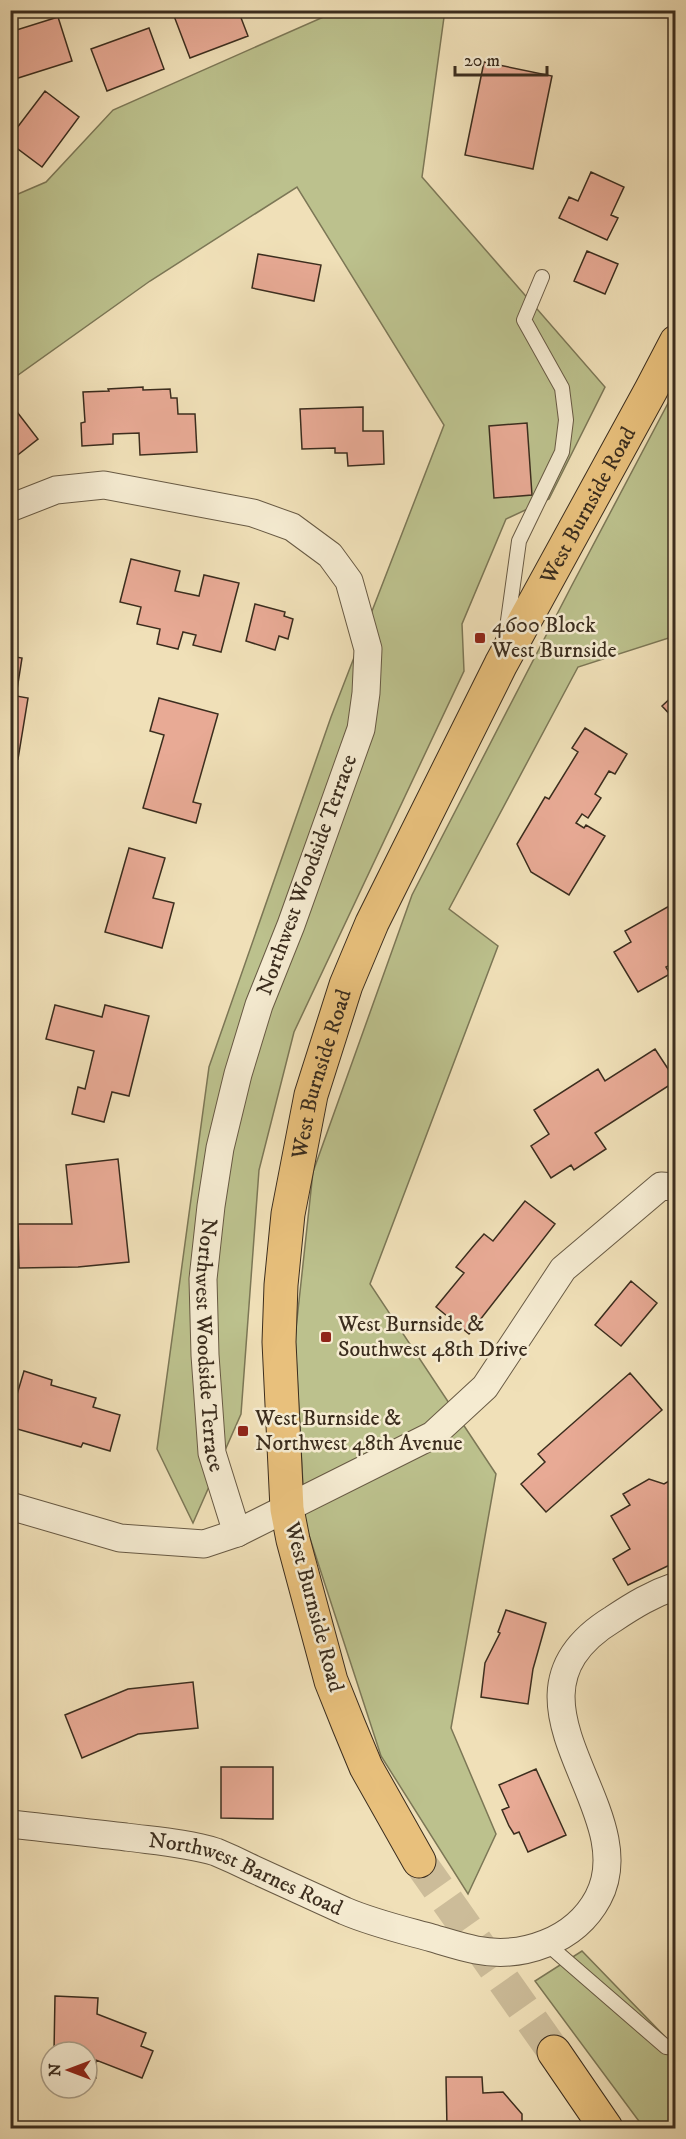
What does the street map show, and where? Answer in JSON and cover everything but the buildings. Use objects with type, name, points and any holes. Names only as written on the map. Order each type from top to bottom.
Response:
[{"type":"main road","name":"West Burnside Road","points":[[419,1861],[366,1767],[331,1681],[298,1563],[287,1509],[279,1342],[281,1286],[288,1214],[311,1095],[346,985],[372,923],[501,664],[675,342]]},
{"type":"main road","points":[[554,2052],[606,2128]]},
{"type":"street","name":"Northwest Woodside Terrace","points":[[10,508],[56,490],[104,485],[253,513],[292,527],[330,555],[349,581],[368,649],[366,693],[361,729],[260,1005],[238,1074],[214,1183],[203,1279],[212,1454],[237,1533]]},
{"type":"street","points":[[10,1506],[120,1538],[204,1544],[237,1533],[433,1435],[485,1387],[563,1269],[662,1186],[675,1187]]},
{"type":"street","name":"Northwest Barnes Road","points":[[10,1824],[182,1844],[217,1853],[346,1911],[379,1923],[476,1950],[513,1953],[556,1940],[576,1926],[592,1909],[599,1895],[606,1865],[605,1835],[566,1733],[562,1710],[562,1690],[566,1669],[580,1646],[598,1628],[652,1594],[675,1586]]},
{"type":"lane","points":[[501,664],[519,541],[562,452],[566,420],[562,388],[524,320],[542,277]]},
{"type":"lane","points":[[546,1943],[666,2047],[675,2048]]},
{"type":"green space","points":[[445,10],[422,177],[605,387],[549,499],[506,519],[462,624],[464,671],[294,1032],[259,1170],[241,1414],[193,1523],[157,1449],[209,1067],[331,717],[444,425],[297,187],[150,281],[11,380],[11,197],[46,182],[113,110],[337,11]]},
{"type":"green space","points":[[675,390],[675,636],[578,667],[449,909],[498,946],[370,1284],[496,1474],[451,1728],[496,1834],[468,1894],[381,1756],[305,1523],[295,1338],[313,1172],[412,895]]},
{"type":"green space","points":[[582,1951],[675,2047],[675,2128],[644,2128],[535,1981]]},
{"type":"tunnel","points":[[419,1861],[554,2052]]},
{"type":"place","name":"4600 Block West Burnside","points":[[480,638]]},
{"type":"place","name":"West Burnside & Southwest 48th Drive","points":[[326,1337]]},
{"type":"place","name":"West Burnside & Northwest 48th Avenue","points":[[243,1431]]}]
